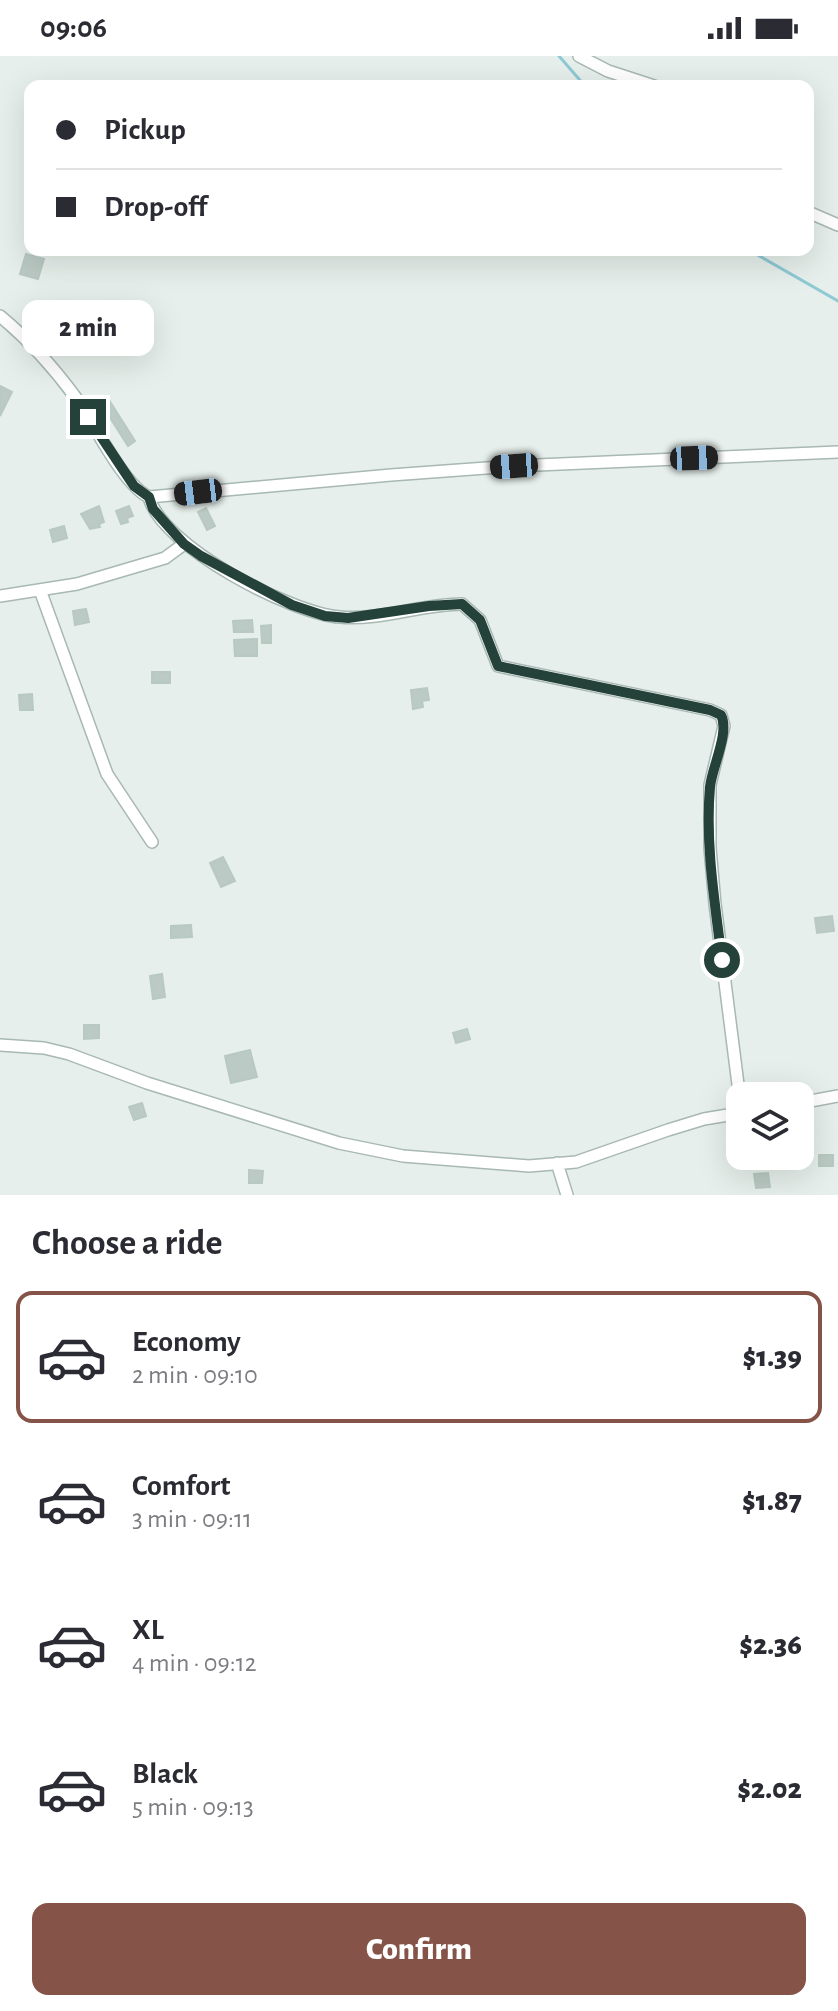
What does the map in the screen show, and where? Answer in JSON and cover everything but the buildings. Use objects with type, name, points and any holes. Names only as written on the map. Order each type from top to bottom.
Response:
[{"type":"street","points":[[579,56],[608,71],[636,80]]},
{"type":"street","points":[[814,215],[838,225]]},
{"type":"street","points":[[0,316],[41,354],[75,397],[134,486],[149,497],[153,509],[184,544],[201,556],[292,605],[325,616],[348,618],[462,604],[480,620],[498,666],[710,710],[721,715],[724,726],[710,785],[710,848],[738,1082]]},
{"type":"street","points":[[149,497],[514,466],[838,452]]},
{"type":"street","points":[[0,596],[77,584],[165,558],[184,544]]},
{"type":"street","points":[[40,590],[107,774],[152,842]]},
{"type":"street","points":[[0,1045],[44,1048],[69,1054],[147,1083],[339,1143],[431,1159],[529,1166],[587,1160],[668,1130],[726,1115]]},
{"type":"street","points":[[814,1100],[838,1096]]},
{"type":"street","points":[[557,1163],[567,1195]]},
{"type":"waterway","points":[[559,56],[580,80]]},
{"type":"waterway","points":[[759,256],[838,301]]},
{"type":"route","points":[[88,417],[134,486],[149,497],[153,509],[184,544],[292,605],[325,616],[348,618],[462,604],[480,620],[498,666],[710,710],[721,715],[724,726],[710,785],[710,848],[722,960]]}]
